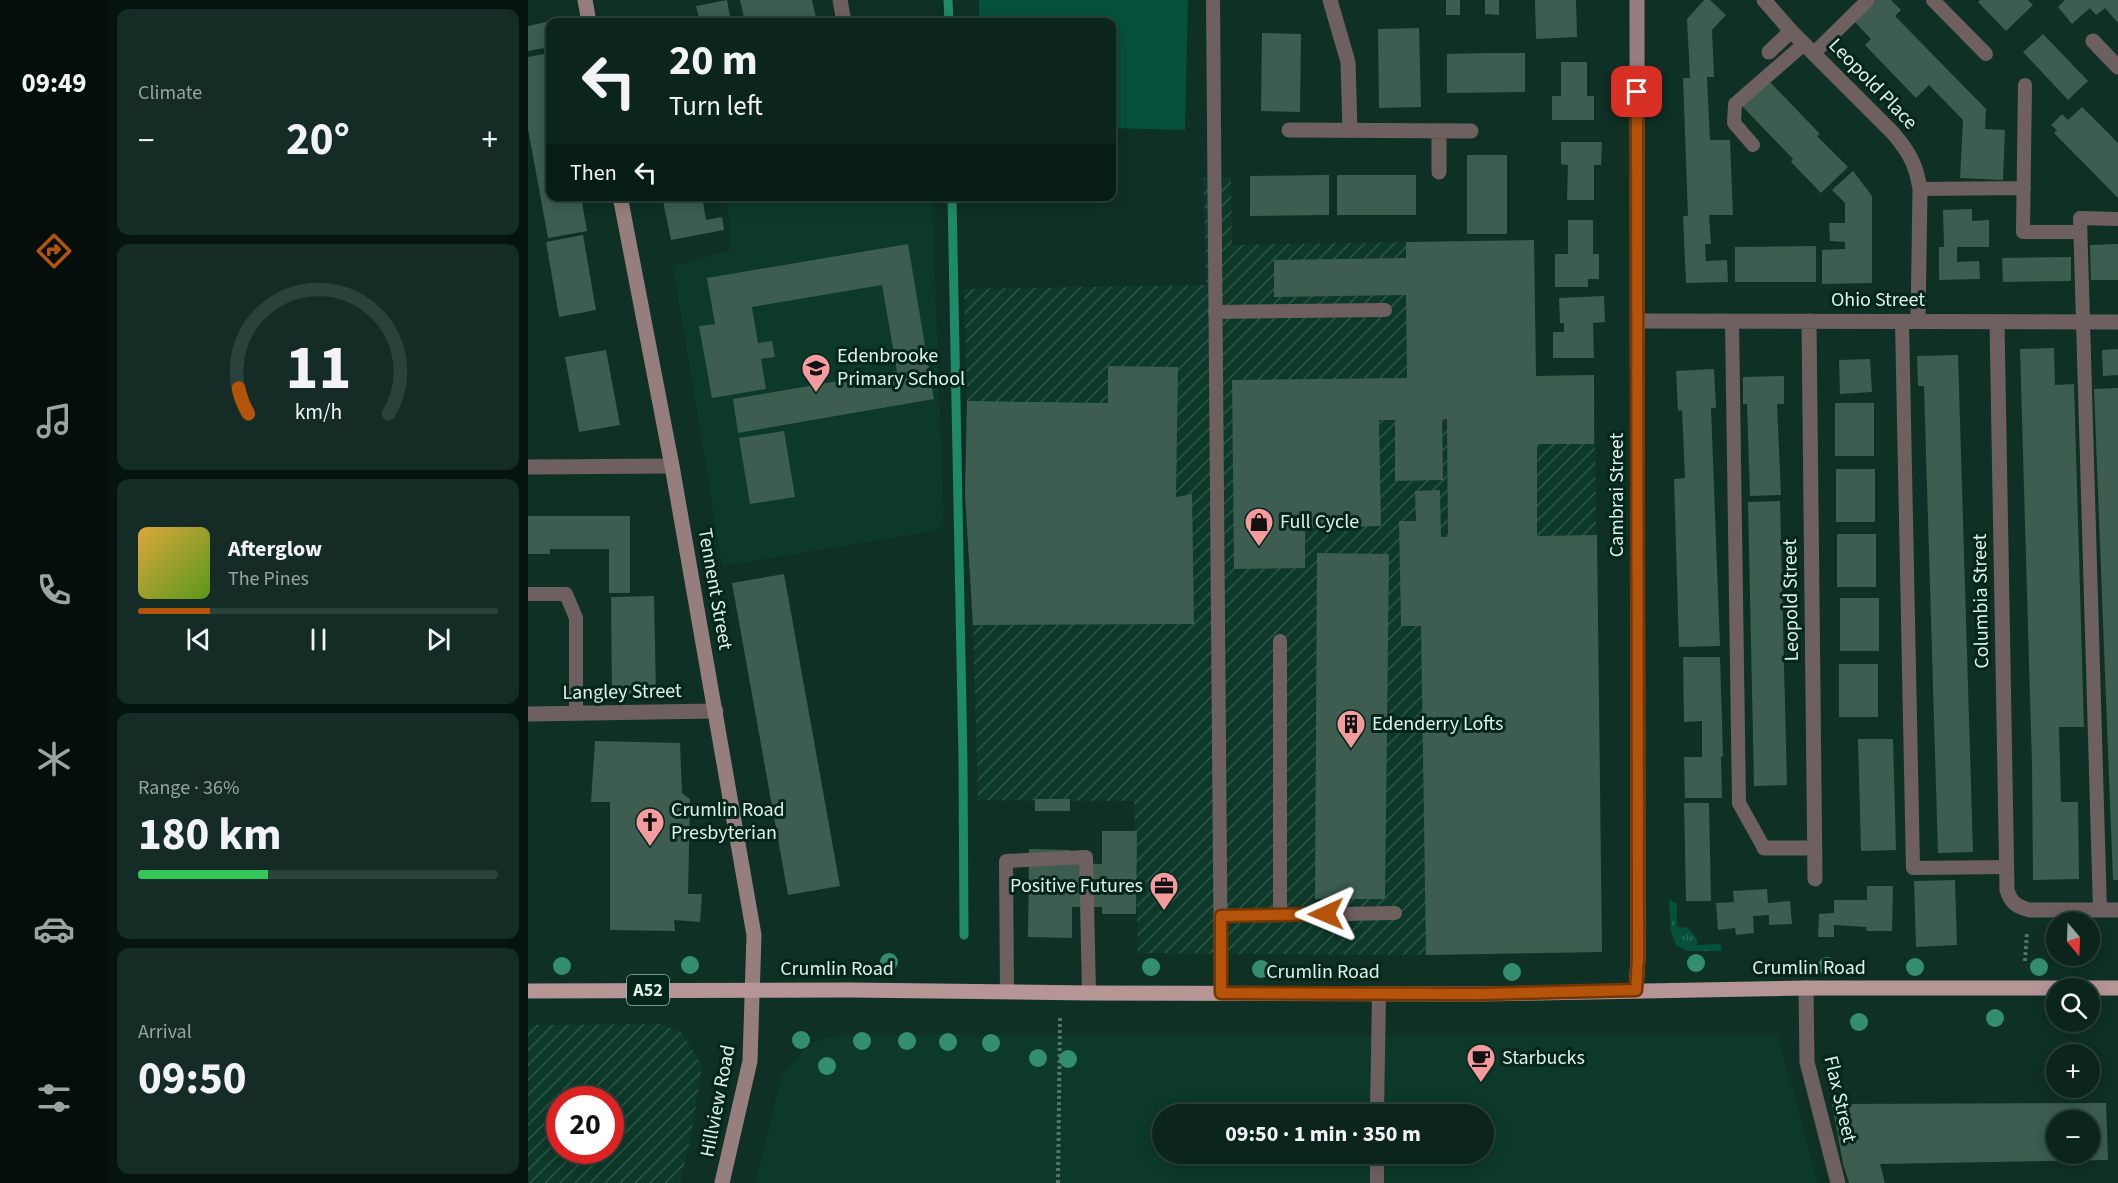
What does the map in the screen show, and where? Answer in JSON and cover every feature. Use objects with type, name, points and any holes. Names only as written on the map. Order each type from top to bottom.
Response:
[{"type":"main road","name":"Crumlin Road","points":[[528,991],[1379,994],[1806,988],[2118,988]]},
{"type":"street","points":[[585,0],[588,18]]},
{"type":"street","points":[[840,0],[843,18]]},
{"type":"street","points":[[1330,0],[1348,62],[1350,130]]},
{"type":"street","name":"Cambrai Street","points":[[1636,990],[1638,959],[1637,0]]},
{"type":"street","name":"Leopold Place","points":[[1764,0],[1791,31],[1893,133],[1907,149],[1917,169],[1920,189],[1918,321]]},
{"type":"street","points":[[1769,52],[1791,31]]},
{"type":"street","points":[[2093,41],[2118,67]]},
{"type":"street","points":[[1290,130],[1471,131]]},
{"type":"street","points":[[1439,131],[1439,172]]},
{"type":"street","name":"Tennent Street","points":[[621,201],[672,466],[754,934],[754,990]]},
{"type":"street","name":"Ohio Street","points":[[1638,321],[2118,322]]},
{"type":"street","name":"Leopold Street","points":[[1809,321],[1815,879]]},
{"type":"street","name":"Columbia Street","points":[[1997,322],[2007,890],[2010,900],[2019,908],[2030,910],[2118,910]]},
{"type":"street","points":[[528,467],[672,466]]},
{"type":"street","name":"Langley Street","points":[[528,714],[716,711]]},
{"type":"street","points":[[1764,848],[1815,848]]},
{"type":"street","name":"Flax Street","points":[[1806,988],[1807,1062],[1838,1183]]},
{"type":"street","name":"Hillview Road","points":[[722,1183],[750,1061],[754,990]]},
{"type":"lane","points":[[1213,0],[1221,993]]},
{"type":"lane","points":[[1753,145],[1734,123],[1735,104],[1868,0]]},
{"type":"lane","points":[[1933,0],[1986,54]]},
{"type":"lane","points":[[2025,85],[2023,232],[2080,232]]},
{"type":"lane","points":[[1920,189],[2024,188]]},
{"type":"lane","points":[[2100,910],[2080,218],[2118,219]]},
{"type":"lane","points":[[1215,312],[1385,310]]},
{"type":"lane","points":[[1732,321],[1739,803],[1764,848]]},
{"type":"lane","points":[[1902,321],[1913,868],[2007,873]]},
{"type":"lane","points":[[528,594],[566,594],[576,618],[576,713]]},
{"type":"lane","points":[[1280,641],[1280,915]]},
{"type":"lane","points":[[1007,992],[1006,861],[1086,857],[1089,993]]},
{"type":"lane","points":[[1221,916],[1395,913]]},
{"type":"lane","points":[[1377,1104],[1379,994]]},
{"type":"lane","points":[[1377,1164],[1377,1183]]},
{"type":"path","points":[[2025,961],[2027,924]]},
{"type":"path","points":[[1058,1183],[1061,993]]},
{"type":"shaded area","points":[[1231,177],[1232,245],[1534,240],[1536,376],[1594,375],[1602,952],[1426,955],[1138,953],[1134,801],[978,800],[973,626],[965,494],[967,401],[964,289],[1206,285],[1204,178]]},
{"type":"shaded area","name":"Edenbrooke Primary School","points":[[727,201],[932,201],[944,520],[939,530],[722,566],[673,266],[731,250]]},
{"type":"shaded area","points":[[659,1024],[681,1032],[702,1065],[692,1131],[680,1183],[528,1183],[528,1025]]},
{"type":"shaded area","points":[[839,1035],[1778,1035],[1818,1183],[756,1183],[781,1077],[810,1043]]},
{"type":"green space","points":[[979,0],[1188,0],[1185,130],[1116,128],[1116,18],[979,18]]},
{"type":"green space","points":[[1669,899],[1677,903],[1677,927],[1688,928],[1697,939],[1697,945],[1720,944],[1722,951],[1688,951],[1676,945],[1671,932]]},
{"type":"building","points":[[727,0],[730,18],[699,18],[696,6]]},
{"type":"building","points":[[740,0],[812,0],[816,18],[744,18]]},
{"type":"building","points":[[1446,0],[1460,0],[1460,15],[1446,15]]},
{"type":"building","points":[[1485,0],[1499,0],[1499,15],[1485,14]]},
{"type":"building","points":[[1535,0],[1576,0],[1577,37],[1536,39]]},
{"type":"building","points":[[1704,0],[1710,0],[1726,15],[1712,30],[1714,77],[1707,77],[1710,140],[1730,140],[1733,215],[1709,215],[1711,244],[1705,244],[1706,261],[1727,260],[1728,282],[1686,283],[1683,216],[1688,216],[1683,78],[1690,78],[1687,19]]},
{"type":"building","points":[[1876,0],[1891,0],[1901,10],[1895,16],[1986,109],[1985,129],[2005,130],[2003,180],[1960,178],[1963,120],[1929,85],[1916,98],[1865,45],[1871,39],[1854,21]]},
{"type":"building","points":[[1980,0],[2028,0],[2033,5],[2006,31],[1978,2]]},
{"type":"building","points":[[2065,0],[2118,0],[2118,23],[2105,8],[2096,15],[2090,8],[2072,24],[2058,7]]},
{"type":"building","points":[[546,22],[546,48],[528,51],[528,26]]},
{"type":"building","points":[[1419,28],[1421,107],[1379,108],[1378,29]]},
{"type":"building","points":[[1262,33],[1301,34],[1300,112],[1261,111]]},
{"type":"building","points":[[2043,34],[2088,81],[2068,100],[2023,52]]},
{"type":"building","points":[[1525,53],[1525,92],[1447,93],[1447,54]]},
{"type":"building","points":[[546,54],[546,201],[582,201],[587,231],[548,238],[528,129],[528,57]]},
{"type":"building","points":[[1561,62],[1587,62],[1587,96],[1594,96],[1594,120],[1552,120],[1552,96],[1561,96]]},
{"type":"building","points":[[1769,81],[1820,134],[1817,136],[1848,167],[1821,193],[1791,162],[1793,159],[1742,106]]},
{"type":"building","points":[[2082,107],[2118,143],[2118,198],[2054,133],[2057,130],[2051,125],[2062,114],[2068,120]]},
{"type":"building","points":[[1561,142],[1602,142],[1601,165],[1594,165],[1594,200],[1567,200],[1568,165],[1561,164]]},
{"type":"building","points":[[1467,155],[1507,155],[1507,234],[1467,234]]},
{"type":"building","points":[[1853,171],[1872,196],[1872,283],[1822,284],[1822,250],[1845,249],[1845,242],[1830,241],[1829,223],[1845,223],[1845,203],[1832,190]]},
{"type":"building","points":[[1329,175],[1329,215],[1250,216],[1250,176]]},
{"type":"building","points":[[1337,175],[1416,175],[1416,215],[1337,215]]},
{"type":"building","points":[[663,201],[703,201],[706,220],[722,217],[724,230],[671,240]]},
{"type":"building","points":[[1972,209],[1972,221],[1989,220],[1989,247],[1957,247],[1957,262],[1979,261],[1980,279],[1939,280],[1939,247],[1944,247],[1943,210]]},
{"type":"building","points":[[1568,220],[1593,220],[1593,254],[1599,254],[1599,279],[1588,279],[1588,287],[1555,287],[1555,254],[1568,254]]},
{"type":"building","points":[[583,235],[596,310],[559,317],[546,242]]},
{"type":"building","points":[[1534,240],[1536,376],[1594,375],[1594,444],[1537,444],[1537,536],[1597,535],[1602,952],[1426,955],[1421,626],[1401,626],[1399,521],[1416,521],[1415,491],[1440,490],[1441,537],[1448,537],[1447,419],[1442,419],[1443,480],[1395,481],[1395,420],[1379,420],[1381,526],[1305,528],[1305,568],[1234,569],[1232,380],[1407,378],[1406,295],[1274,297],[1274,260],[1406,258],[1406,242]]},
{"type":"building","points":[[908,244],[934,399],[738,433],[733,399],[897,371],[882,285],[752,307],[758,343],[772,341],[775,357],[761,359],[766,389],[712,398],[699,326],[715,324],[707,278]]},
{"type":"building","points":[[2118,244],[2118,280],[2091,280],[2090,245]]},
{"type":"building","points":[[1816,246],[1816,282],[1735,282],[1735,247]]},
{"type":"building","points":[[2071,257],[2071,281],[2003,282],[2002,258]]},
{"type":"building","points":[[1604,296],[1605,322],[1593,323],[1594,358],[1553,358],[1553,332],[1564,332],[1564,323],[1560,323],[1559,298]]},
{"type":"building","points":[[2054,348],[2055,385],[2074,384],[2084,727],[2059,727],[2061,802],[2078,802],[2079,879],[2033,880],[2020,349]]},
{"type":"building","points":[[2118,349],[2118,375],[2103,376],[2102,350]]},
{"type":"building","points":[[606,350],[620,425],[579,432],[565,357]]},
{"type":"building","points":[[1958,355],[1973,852],[1938,853],[1924,386],[1918,386],[1917,356]]},
{"type":"building","points":[[1870,359],[1872,392],[1840,394],[1839,360]]},
{"type":"building","points":[[1108,366],[1178,367],[1176,497],[1192,494],[1194,624],[973,625],[965,494],[967,401],[1108,403]]},
{"type":"building","points":[[1714,369],[1716,408],[1711,408],[1720,646],[1679,647],[1674,479],[1685,478],[1682,410],[1678,411],[1676,371]]},
{"type":"building","points":[[1784,376],[1784,404],[1777,404],[1781,495],[1750,496],[1747,404],[1743,404],[1743,377]]},
{"type":"building","points":[[2118,388],[2118,880],[2113,880],[2094,389]]},
{"type":"building","points":[[1835,403],[1874,403],[1874,456],[1835,456]]},
{"type":"building","points":[[784,431],[795,497],[750,504],[739,438]]},
{"type":"building","points":[[1836,469],[1875,469],[1875,522],[1836,522]]},
{"type":"building","points":[[1780,501],[1787,785],[1754,786],[1748,502]]},
{"type":"building","points":[[528,516],[630,516],[630,593],[609,593],[609,549],[550,549],[550,554],[528,554]]},
{"type":"building","points":[[1837,534],[1876,534],[1876,587],[1837,587]]},
{"type":"building","name":"Edenderry Lofts","points":[[1317,553],[1389,554],[1385,899],[1315,899]]},
{"type":"building","points":[[784,574],[840,886],[788,895],[732,583]]},
{"type":"building","points":[[654,596],[656,693],[612,694],[611,597]]},
{"type":"building","points":[[1840,598],[1879,598],[1879,651],[1840,651]]},
{"type":"building","points":[[1683,657],[1720,657],[1722,798],[1685,798],[1684,757],[1702,757],[1702,721],[1684,722]]},
{"type":"building","points":[[1839,664],[1878,664],[1878,717],[1839,717]]},
{"type":"building","points":[[1858,739],[1893,739],[1896,850],[1861,851]]},
{"type":"building","name":"Crumlin Road Presbyterian","points":[[595,741],[680,743],[682,793],[690,799],[688,894],[702,894],[700,922],[674,920],[675,931],[610,930],[610,802],[591,802]]},
{"type":"building","points":[[1035,799],[1070,799],[1070,811],[1035,811]]},
{"type":"building","points":[[1684,803],[1709,803],[1711,901],[1686,901]]},
{"type":"building","points":[[1102,831],[1137,831],[1136,914],[1102,914],[1102,907],[1072,907],[1072,938],[1028,937],[1029,849],[1070,850],[1070,863],[1102,864]]},
{"type":"building","points":[[1955,880],[1957,945],[1916,947],[1914,881]]},
{"type":"building","points":[[1867,886],[1893,886],[1892,931],[1867,931],[1866,927],[1834,925],[1834,937],[1818,937],[1819,914],[1834,913],[1834,900],[1867,900]]},
{"type":"building","points":[[1767,889],[1768,903],[1790,901],[1792,924],[1769,925],[1769,915],[1753,916],[1754,933],[1736,935],[1735,928],[1718,930],[1716,903],[1734,902],[1733,891]]},
{"type":"building","points":[[2106,1103],[2108,1160],[2100,1160],[2100,1110],[2046,1110],[2046,1161],[1880,1164],[1885,1183],[1849,1183],[1843,1164],[1832,1104]]},
{"type":"waterway","points":[[948,0],[949,18]]},
{"type":"waterway","points":[[952,201],[963,762],[964,935]]},
{"type":"place","name":"Edenbrooke Primary School","points":[[816,394]]},
{"type":"place","name":"Full Cycle","points":[[1259,548]]},
{"type":"place","name":"Edenderry Lofts","points":[[1351,750]]},
{"type":"place","name":"Crumlin Road Presbyterian","points":[[650,848]]},
{"type":"place","name":"Positive Futures","points":[[1164,912]]},
{"type":"place","name":"Starbucks","points":[[1481,1084]]},
{"type":"route","points":[[1326,914],[1221,916],[1221,993],[1479,994],[1636,990],[1638,959],[1639,359],[1637,92]]}]
